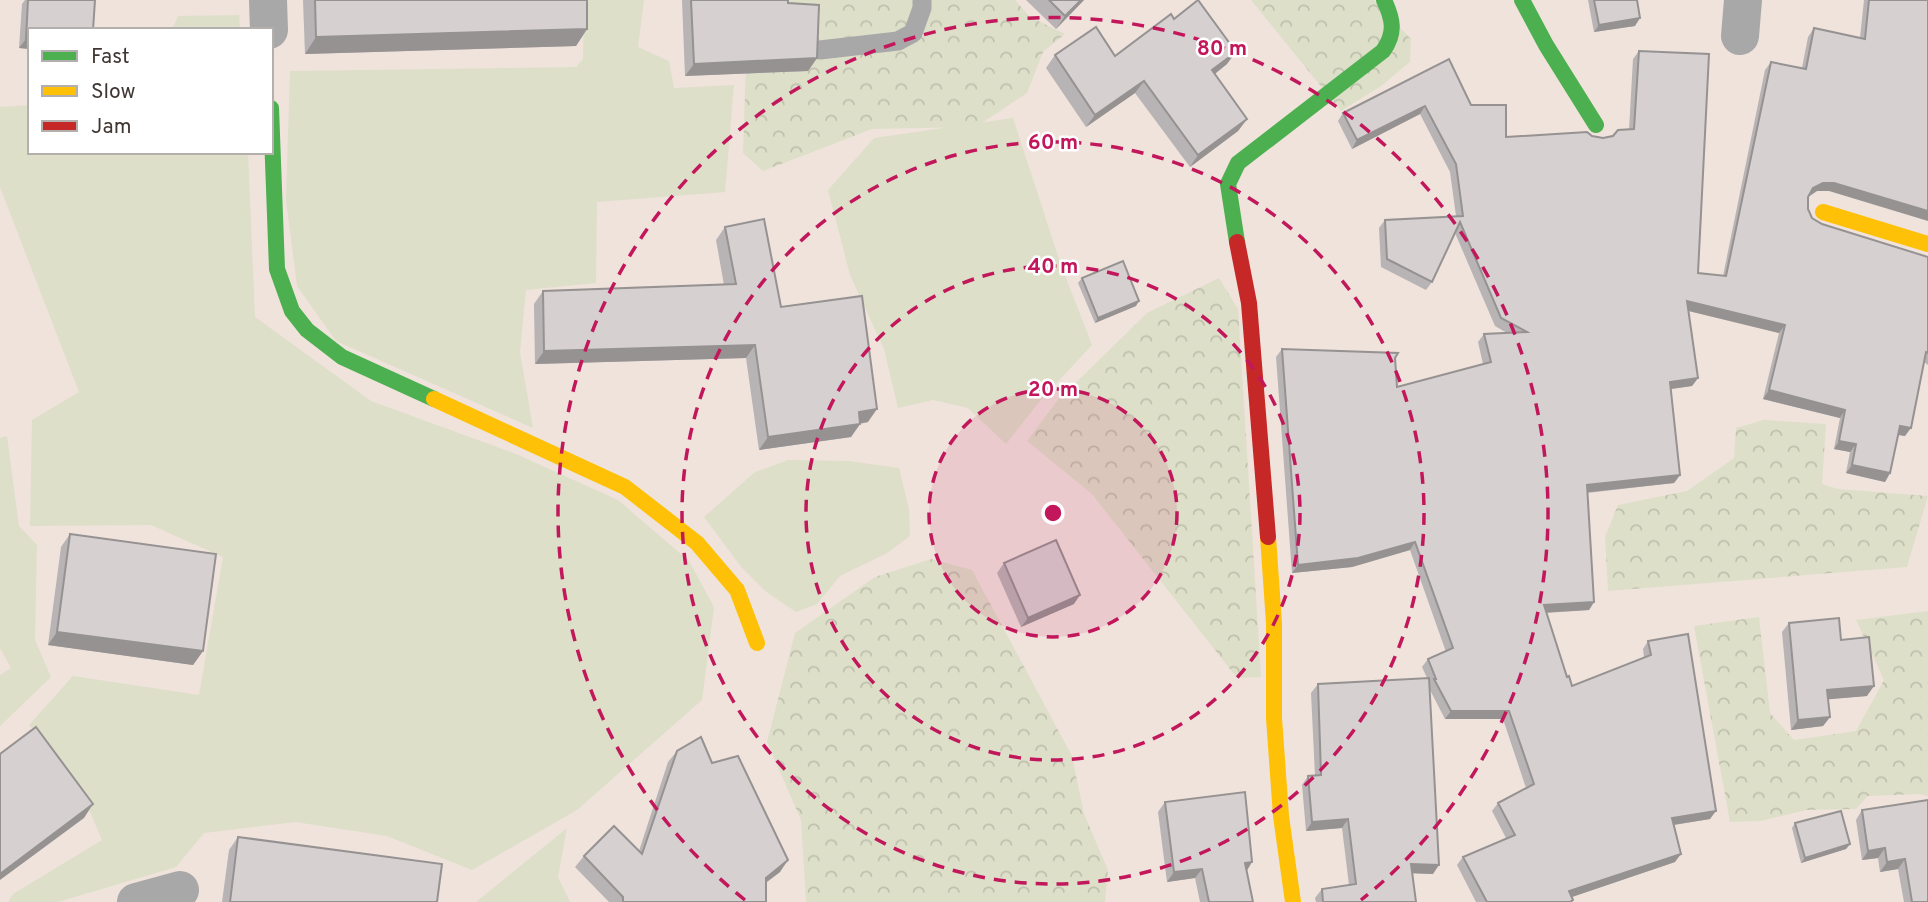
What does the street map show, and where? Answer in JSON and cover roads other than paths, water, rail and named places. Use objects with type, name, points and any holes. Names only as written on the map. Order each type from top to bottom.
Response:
[{"type":"street","points":[[268,0],[269,28]]},
{"type":"street","points":[[1293,902],[1281,816],[1276,742],[1274,623],[1249,303],[1228,184],[1238,163],[1387,48],[1393,37],[1393,17],[1384,0]]},
{"type":"street","points":[[1522,0],[1546,45],[1596,125]]},
{"type":"street","points":[[272,154],[276,269],[282,294],[294,319],[342,357],[625,487],[697,543],[737,590],[757,643]]},
{"type":"street","points":[[1823,212],[1928,244]]},
{"type":"street","points":[[136,902],[180,890]]},
{"type":"lane","points":[[820,50],[898,41],[913,33],[922,8],[922,0]]}]
